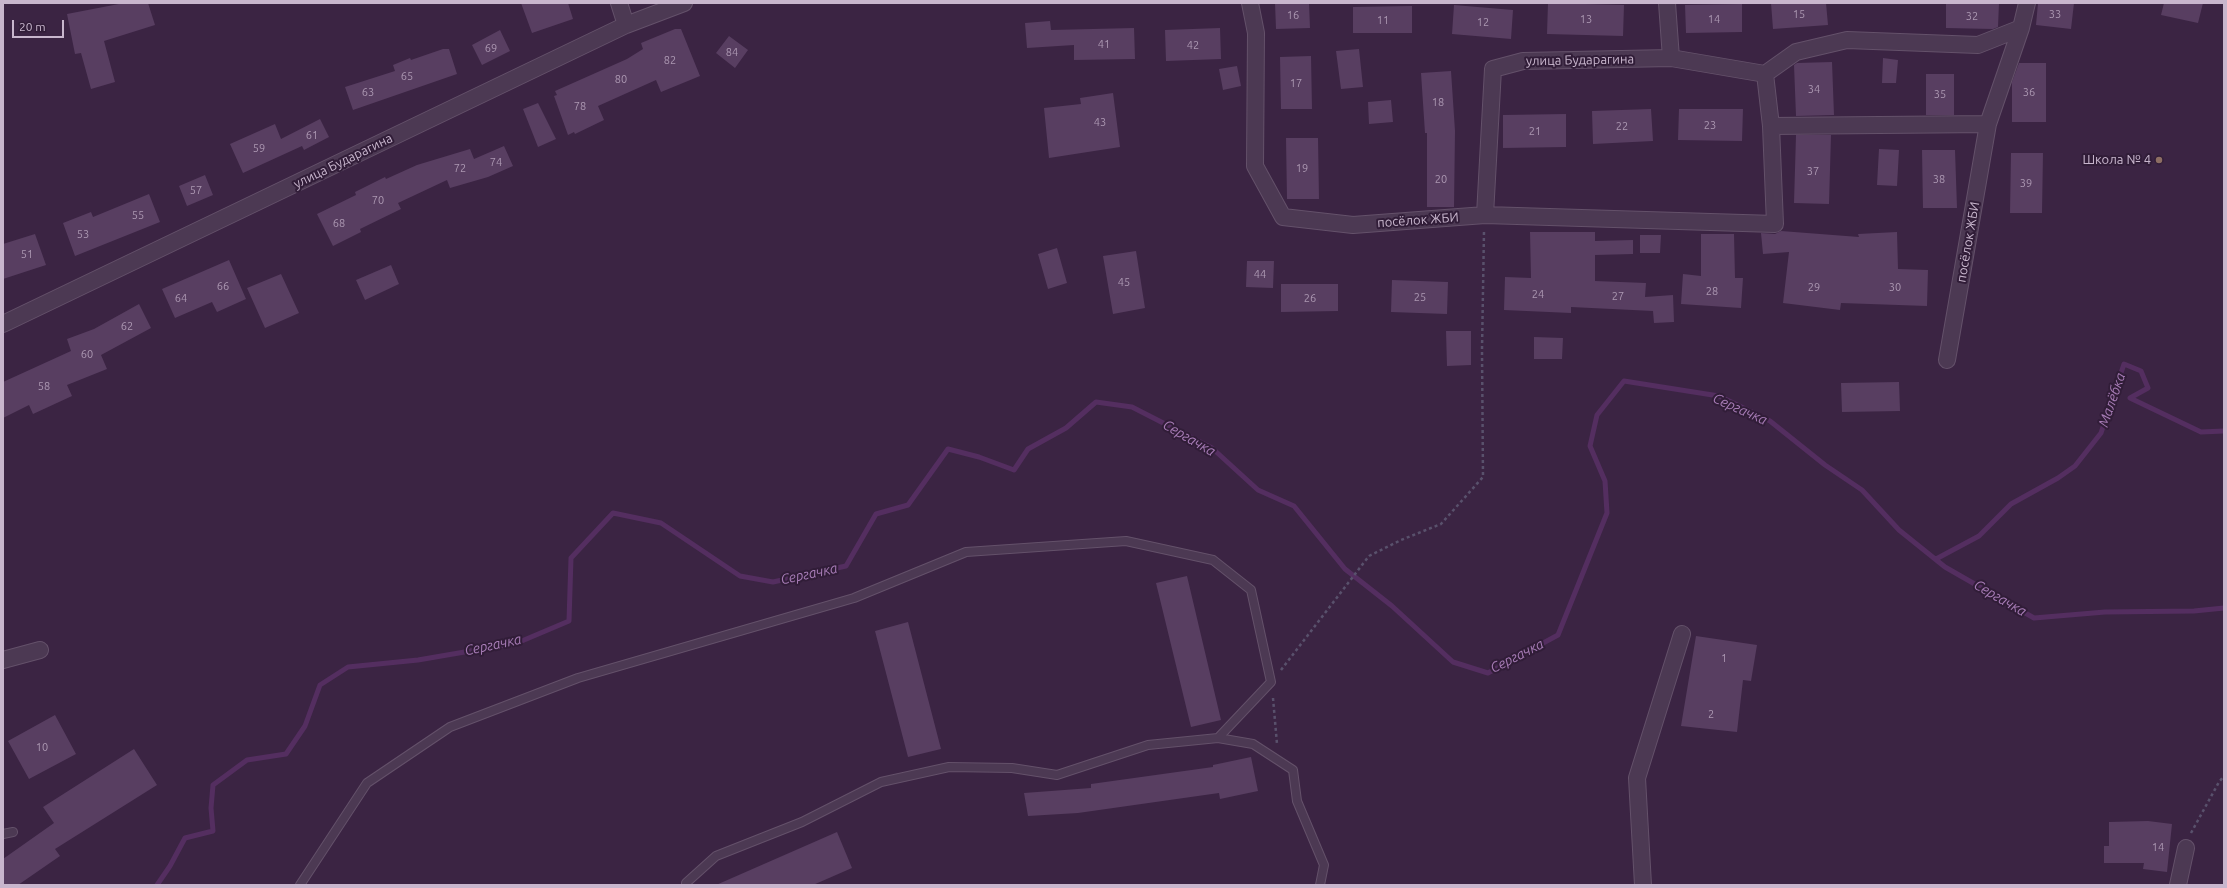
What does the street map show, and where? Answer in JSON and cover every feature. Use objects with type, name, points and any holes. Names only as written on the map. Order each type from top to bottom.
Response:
[{"type":"street","points":[[619,3],[626,25]]},
{"type":"street","name":"улица Бударагина","points":[[3,324],[626,25],[684,3]]},
{"type":"street","name":"посёлок ЖБИ","points":[[1250,3],[1256,33],[1255,166],[1283,217],[1352,225],[1485,215],[1775,224],[1771,126]]},
{"type":"street","points":[[1666,3],[1671,58]]},
{"type":"street","name":"посёлок ЖБИ","points":[[1947,360],[1988,124],[2021,28],[2027,3]]},
{"type":"street","points":[[1988,124],[1771,126],[1765,74],[1796,52],[1847,40],[1978,45],[2021,28]]},
{"type":"street","name":"улица Бударагина","points":[[1485,215],[1493,69],[1523,61],[1671,58],[1765,74]]},
{"type":"street","points":[[1643,885],[1637,778],[1682,634]]},
{"type":"street","points":[[3,660],[40,650]]},
{"type":"street","points":[[2178,885],[2186,848]]},
{"type":"lane","points":[[300,885],[367,783],[450,727],[578,678],[854,598],[966,552],[1126,541],[1213,560],[1251,590],[1271,682],[1218,738]]},
{"type":"lane","points":[[686,885],[686,883],[716,856],[802,822],[881,782],[949,767],[1012,768],[1057,775],[1148,745],[1218,738],[1253,744],[1293,770],[1297,801],[1324,865],[1320,885]]},
{"type":"lane","points":[[3,834],[13,832]]},
{"type":"path","points":[[1279,761],[1271,682],[1369,556],[1401,540],[1441,524],[1483,477],[1482,350],[1485,215]]},
{"type":"path","points":[[2186,848],[2194,826],[2224,776]]},
{"type":"building","points":[[124,3],[148,3],[155,25],[104,41],[115,82],[91,89],[81,53],[75,54],[67,14]]},
{"type":"building","points":[[521,3],[568,3],[573,19],[532,33]]},
{"type":"building","points":[[1275,3],[1309,3],[1310,28],[1276,29]]},
{"type":"building","points":[[1548,3],[1624,5],[1623,36],[1547,34]]},
{"type":"building","points":[[1771,3],[1826,3],[1828,25],[1773,29]]},
{"type":"building","points":[[1946,3],[1999,3],[1998,27],[1993,29],[1946,28]]},
{"type":"building","points":[[2038,3],[2074,3],[2071,29],[2036,25]]},
{"type":"building","points":[[2164,3],[2203,3],[2198,23],[2161,15]]},
{"type":"building","points":[[1742,4],[1742,32],[1686,33],[1685,5]]},
{"type":"building","points":[[1454,5],[1513,10],[1511,39],[1452,34]]},
{"type":"building","points":[[1412,6],[1412,33],[1353,33],[1353,7]]},
{"type":"building","points":[[1050,21],[1051,30],[1134,28],[1135,59],[1074,60],[1074,45],[1027,48],[1025,23]]},
{"type":"building","points":[[1220,28],[1221,59],[1166,61],[1165,30]]},
{"type":"building","points":[[675,29],[681,29],[700,76],[661,92],[656,80],[598,106],[604,120],[575,134],[574,132],[568,135],[554,96],[557,95],[555,91],[627,59],[643,49],[641,43]]},
{"type":"building","points":[[500,30],[510,51],[482,65],[472,45]]},
{"type":"building","points":[[729,36],[748,50],[735,68],[716,53]]},
{"type":"building","points":[[443,49],[449,49],[457,74],[353,110],[345,87],[395,71],[393,65],[410,58],[411,60]]},
{"type":"building","points":[[1359,49],[1363,87],[1341,89],[1336,51]]},
{"type":"building","points":[[1311,56],[1312,109],[1281,109],[1280,57]]},
{"type":"building","points":[[1883,58],[1898,60],[1896,83],[1882,83]]},
{"type":"building","points":[[1832,62],[1834,115],[1796,116],[1794,65],[1797,63]]},
{"type":"building","points":[[2019,63],[2046,63],[2046,122],[2012,122],[2012,82]]},
{"type":"building","points":[[1237,66],[1241,86],[1223,90],[1219,69]]},
{"type":"building","points":[[1451,71],[1455,131],[1454,207],[1427,207],[1427,133],[1425,133],[1421,73]]},
{"type":"building","points":[[1926,74],[1954,74],[1954,115],[1926,115]]},
{"type":"building","points":[[1113,93],[1120,147],[1049,158],[1044,108],[1081,104],[1080,98]]},
{"type":"building","points":[[1391,100],[1393,122],[1369,124],[1368,102]]},
{"type":"building","points":[[538,103],[556,139],[538,147],[523,109]]},
{"type":"building","points":[[1651,109],[1653,141],[1593,144],[1592,111]]},
{"type":"building","points":[[1679,109],[1743,109],[1742,141],[1678,140]]},
{"type":"building","points":[[1566,114],[1566,147],[1503,148],[1503,115]]},
{"type":"building","points":[[320,119],[329,137],[304,150],[302,146],[243,173],[230,144],[275,124],[281,139]]},
{"type":"building","points":[[1796,135],[1831,135],[1829,204],[1794,203]]},
{"type":"building","points":[[1286,138],[1318,138],[1319,199],[1287,199]]},
{"type":"building","points":[[504,146],[513,166],[488,177],[450,188],[447,180],[398,203],[401,209],[360,229],[361,232],[333,246],[317,214],[356,195],[355,192],[385,177],[386,179],[417,165],[470,149],[474,159]]},
{"type":"building","points":[[1879,149],[1899,150],[1897,186],[1877,185]]},
{"type":"building","points":[[1922,150],[1955,150],[1957,208],[1923,208]]},
{"type":"building","points":[[2011,153],[2043,153],[2042,213],[2010,213]]},
{"type":"building","points":[[205,175],[213,195],[187,206],[179,186]]},
{"type":"building","points":[[149,194],[160,222],[75,256],[63,223],[91,212],[93,217]]},
{"type":"building","points":[[1781,231],[1859,237],[1858,234],[1897,232],[1898,269],[1928,270],[1927,306],[1841,303],[1840,310],[1783,303],[1789,252],[1763,254],[1761,233],[1775,234]]},
{"type":"building","points":[[1530,232],[1595,232],[1595,241],[1633,240],[1633,254],[1595,255],[1595,281],[1646,283],[1645,297],[1673,295],[1674,322],[1654,323],[1653,311],[1571,307],[1571,313],[1504,310],[1505,277],[1531,278]]},
{"type":"building","points":[[35,234],[46,265],[3,279],[3,244]]},
{"type":"building","points":[[1701,234],[1734,234],[1735,278],[1743,278],[1741,308],[1681,304],[1683,274],[1701,276]]},
{"type":"building","points":[[1640,235],[1661,235],[1660,253],[1640,253]]},
{"type":"building","points":[[1057,248],[1067,283],[1048,289],[1038,254]]},
{"type":"building","points":[[1136,251],[1145,308],[1113,314],[1103,256]]},
{"type":"building","points":[[229,260],[246,299],[217,312],[212,302],[175,318],[162,289]]},
{"type":"building","points":[[1247,261],[1274,261],[1273,288],[1246,287]]},
{"type":"building","points":[[391,265],[399,284],[365,300],[356,280]]},
{"type":"building","points":[[281,274],[299,313],[265,328],[247,288]]},
{"type":"building","points":[[1392,280],[1448,282],[1447,314],[1391,312]]},
{"type":"building","points":[[1281,284],[1338,284],[1338,311],[1281,312]]},
{"type":"building","points":[[139,304],[151,328],[101,355],[107,369],[67,385],[72,396],[33,414],[29,405],[3,418],[3,382],[71,351],[67,339],[94,329]]},
{"type":"building","points":[[1446,331],[1471,331],[1471,365],[1447,366]]},
{"type":"building","points":[[1534,337],[1563,338],[1562,359],[1534,359]]},
{"type":"building","points":[[1899,382],[1900,411],[1842,412],[1841,383]]},
{"type":"building","points":[[1187,576],[1221,720],[1191,727],[1156,583]]},
{"type":"building","points":[[908,622],[941,749],[908,757],[875,631]]},
{"type":"building","points":[[1696,636],[1757,645],[1751,681],[1743,680],[1737,732],[1681,726]]},
{"type":"building","points":[[55,715],[76,754],[29,779],[8,741]]},
{"type":"building","points":[[134,749],[157,785],[55,849],[60,856],[18,885],[3,885],[3,859],[54,823],[43,807]]},
{"type":"building","points":[[1251,757],[1258,791],[1220,799],[1219,793],[1078,813],[1028,816],[1024,793],[1091,788],[1091,784],[1213,767],[1213,765]]},
{"type":"building","points":[[2148,821],[2172,824],[2167,872],[2143,869],[2144,863],[2104,863],[2104,846],[2109,846],[2109,822]]},
{"type":"building","points":[[837,832],[852,868],[813,885],[716,885]]},
{"type":"waterway","name":"Малёбка","points":[[1936,559],[1979,536],[2011,504],[2058,478],[2075,466],[2101,433],[2124,364],[2141,371],[2148,388],[2130,398],[2201,432],[2224,431]]},
{"type":"waterway","name":"Сергачка","points":[[157,885],[170,866],[185,838],[213,831],[211,808],[213,785],[247,760],[286,754],[305,726],[320,685],[348,667],[418,660],[517,643],[569,621],[571,558],[613,513],[661,523],[740,576],[773,582],[846,566],[876,514],[908,505],[948,449],[979,457],[1014,470],[1028,449],[1066,428],[1096,402],[1132,407],[1212,448],[1258,490],[1294,506],[1345,569],[1392,606],[1453,662],[1488,673],[1558,635],[1607,513],[1605,481],[1590,446],[1597,415],[1624,381],[1719,396],[1770,421],[1825,465],[1862,490],[1899,530],[1945,567],[2034,618],[2105,612],[2194,611],[2224,608]]},
{"type":"place","name":"Школа № 4","points":[[2159,160]]}]
